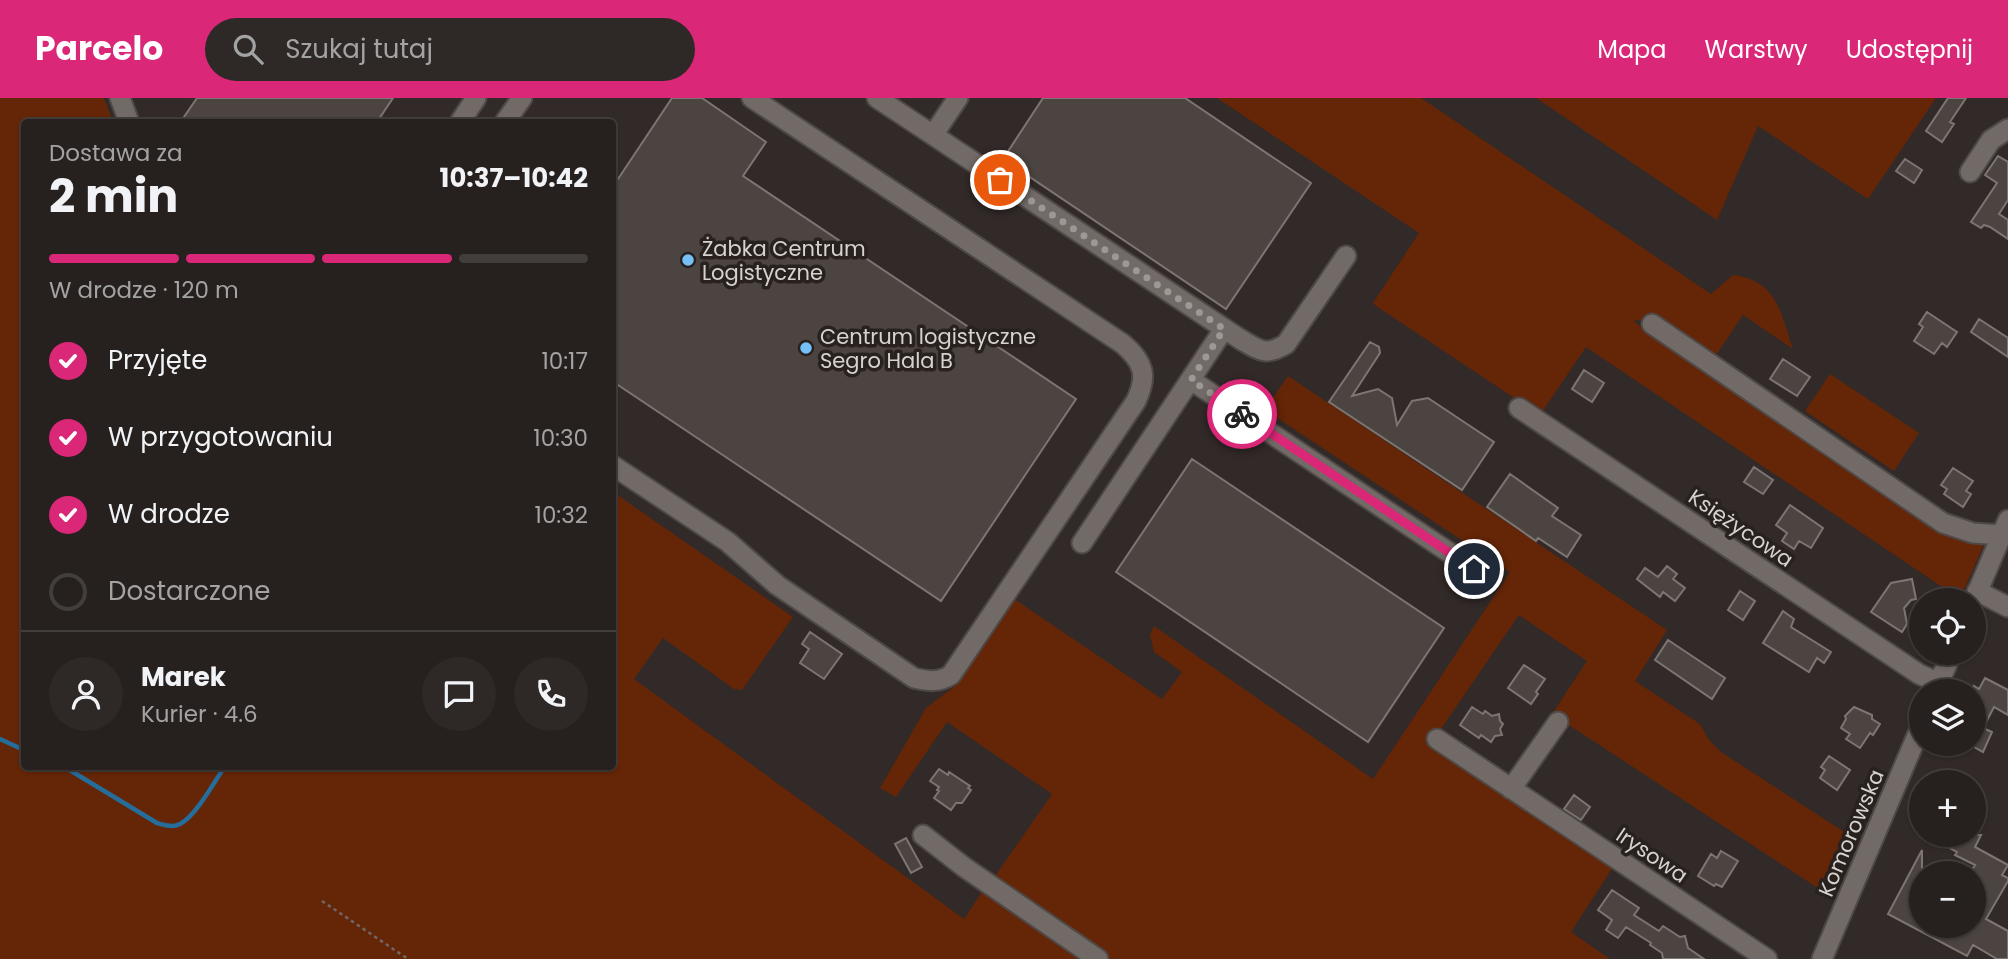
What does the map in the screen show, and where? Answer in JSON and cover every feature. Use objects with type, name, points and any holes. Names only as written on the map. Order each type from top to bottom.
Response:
[{"type":"street","points":[[120,98],[128,119]]},
{"type":"street","points":[[462,119],[476,98]]},
{"type":"street","points":[[507,119],[522,98]]},
{"type":"street","points":[[616,468],[728,542],[777,585],[914,678],[942,680],[951,675],[1142,389],[1142,372],[1137,357],[1124,344],[752,98]]},
{"type":"street","points":[[877,98],[1224,329],[1263,351],[1271,352],[1280,348],[1291,338],[1346,256]]},
{"type":"street","points":[[933,135],[958,98]]},
{"type":"street","points":[[1970,172],[1991,140],[2008,130]]},
{"type":"street","points":[[1652,324],[1943,523],[1973,533],[2005,527]]},
{"type":"street","points":[[1082,543],[1224,329]]},
{"type":"street","points":[[1191,380],[1474,569]]},
{"type":"street","name":"Księżycowa","points":[[1519,408],[1926,679]]},
{"type":"street","points":[[1978,588],[2005,527]]},
{"type":"street","points":[[1986,600],[2008,607]]},
{"type":"street","points":[[1511,789],[1558,722]]},
{"type":"street","name":"Irysowa","points":[[1437,738],[1767,959]]},
{"type":"street","name":"Komorowska","points":[[1822,959],[1909,755]]},
{"type":"street","points":[[923,835],[964,867],[1098,959]]},
{"type":"path","points":[[322,901],[408,959]]},
{"type":"shaded area","points":[[0,98],[104,98],[112,119],[21,119],[21,770],[616,770],[616,494],[793,617],[742,690],[734,689],[663,638],[634,679],[964,919],[986,886],[1092,959],[0,959]]},
{"type":"shaded area","points":[[1217,98],[1421,98],[1711,294],[1733,275],[1760,284],[1775,300],[1793,349],[1743,315],[1712,361],[1648,319],[1633,321],[1899,498],[1985,542],[1965,588],[1944,588],[1586,347],[1540,415],[1373,303],[1419,233]]},
{"type":"shaded area","points":[[1536,98],[1936,98],[1868,199],[1758,126],[1717,220]]},
{"type":"shaded area","points":[[1830,374],[1919,433],[1894,471],[1805,411]]},
{"type":"shaded area","points":[[1288,376],[1667,630],[1635,681],[1700,724],[1709,740],[1721,752],[1858,841],[1833,898],[1552,714],[1587,661],[1519,615],[1430,745],[1613,867],[1571,932],[1610,959],[1103,959],[991,882],[1052,794],[947,722],[896,797],[880,788],[926,708],[955,686],[1014,599],[1162,699],[1182,672],[1154,652],[1150,635],[1154,626],[1373,779],[1510,572],[1265,410]]},
{"type":"building","points":[[197,98],[393,98],[379,119],[184,117]]},
{"type":"building","name":"Centrum logistyczne Segro Hala B","points":[[672,98],[702,98],[766,142],[743,176],[1076,399],[941,601],[616,384],[616,182]]},
{"type":"building","points":[[1043,98],[1185,98],[1311,183],[1226,309],[1003,159]]},
{"type":"building","points":[[1948,98],[1966,98],[1950,122],[1954,124],[1942,142],[1926,131]]},
{"type":"building","points":[[1998,156],[2008,162],[2008,200],[1999,214],[2008,220],[2008,239],[1990,227],[1984,225],[1981,228],[1971,222],[1997,183],[1985,175]]},
{"type":"building","points":[[1905,159],[1922,170],[1914,183],[1896,171]]},
{"type":"building","points":[[1927,312],[1957,332],[1947,347],[1942,343],[1934,354],[1914,341],[1923,327],[1919,324]]},
{"type":"building","points":[[1979,319],[2008,338],[2008,357],[1971,332]]},
{"type":"building","points":[[1370,342],[1379,347],[1380,353],[1352,396],[1378,389],[1392,398],[1397,425],[1412,401],[1428,398],[1494,442],[1462,490],[1329,402]]},
{"type":"building","points":[[1783,359],[1810,377],[1797,396],[1770,379]]},
{"type":"building","points":[[1584,370],[1604,383],[1592,402],[1572,389]]},
{"type":"building","points":[[1192,459],[1444,628],[1368,742],[1116,572]]},
{"type":"building","points":[[1754,467],[1773,480],[1763,494],[1744,482]]},
{"type":"building","points":[[1953,468],[1973,481],[1966,491],[1971,494],[1963,507],[1944,494],[1947,489],[1941,485]]},
{"type":"building","points":[[1510,474],[1558,508],[1552,516],[1581,535],[1567,557],[1538,538],[1536,541],[1487,507]]},
{"type":"building","points":[[1790,505],[1823,528],[1811,548],[1799,541],[1794,549],[1782,541],[1787,533],[1776,525]]},
{"type":"building","points":[[1667,566],[1677,574],[1673,579],[1685,588],[1675,601],[1663,592],[1660,597],[1637,579],[1645,568],[1658,577]]},
{"type":"building","points":[[1912,579],[1914,588],[1909,588],[1909,602],[1904,608],[1907,624],[1902,632],[1871,612],[1891,583]]},
{"type":"building","points":[[1740,591],[1755,601],[1743,620],[1728,610]]},
{"type":"building","points":[[1783,611],[1794,619],[1791,627],[1831,652],[1824,663],[1817,658],[1809,672],[1763,643]]},
{"type":"building","points":[[810,632],[842,654],[824,679],[800,663],[809,649],[802,644]]},
{"type":"building","points":[[1668,640],[1725,678],[1712,699],[1655,660]]},
{"type":"building","points":[[1524,665],[1545,679],[1531,704],[1508,688]]},
{"type":"building","points":[[1985,678],[2008,690],[2008,715],[1994,707],[1986,722],[1986,679]]},
{"type":"building","points":[[1472,707],[1483,714],[1485,711],[1492,716],[1499,714],[1503,724],[1500,729],[1502,735],[1495,736],[1491,742],[1481,735],[1479,738],[1460,725]]},
{"type":"building","points":[[1854,707],[1872,715],[1872,719],[1880,724],[1860,748],[1846,739],[1850,734],[1841,728],[1845,716]]},
{"type":"building","points":[[1986,729],[1992,732],[1986,745]]},
{"type":"building","points":[[1829,756],[1850,770],[1837,790],[1820,778],[1825,770],[1821,767]]},
{"type":"building","points":[[939,769],[948,775],[949,772],[970,786],[968,788],[971,790],[962,803],[956,803],[951,810],[934,798],[939,787],[930,781]]},
{"type":"building","points":[[1574,795],[1590,807],[1581,820],[1564,809]]},
{"type":"building","points":[[906,838],[922,867],[911,873],[895,844]]},
{"type":"building","points":[[1948,847],[1975,847],[2008,865],[2002,875],[2008,878],[2008,881],[1986,919],[1986,861],[1967,861],[1955,855],[1957,852]]},
{"type":"building","points":[[1922,850],[1922,861],[1916,861]]},
{"type":"building","points":[[1721,851],[1738,861],[1722,887],[1716,884],[1714,886],[1698,876],[1711,854],[1717,858]]},
{"type":"building","points":[[1909,874],[1909,925],[1888,914]]},
{"type":"building","points":[[1612,890],[1639,908],[1634,915],[1659,931],[1663,926],[1680,937],[1685,936],[1688,948],[1704,959],[1663,959],[1662,953],[1650,945],[1651,943],[1626,927],[1618,938],[1606,930],[1612,920],[1598,910]]},
{"type":"building","points":[[1986,919],[2008,931],[2008,959],[1997,959],[1973,945],[1967,956],[1933,938],[1986,938]]},
{"type":"waterway","points":[[0,739],[21,749]]},
{"type":"waterway","points":[[70,770],[157,823],[171,826],[180,824],[192,814],[222,770]]},
{"type":"way so far","points":[[1000,180],[1224,329],[1191,380],[1242,414]]},
{"type":"place","name":"Żabka Centrum Logistyczne","points":[[688,260]]},
{"type":"place","name":"Centrum logistyczne Segro Hala B","points":[[806,348]]},
{"type":"route","points":[[1242,414],[1474,569]]}]
